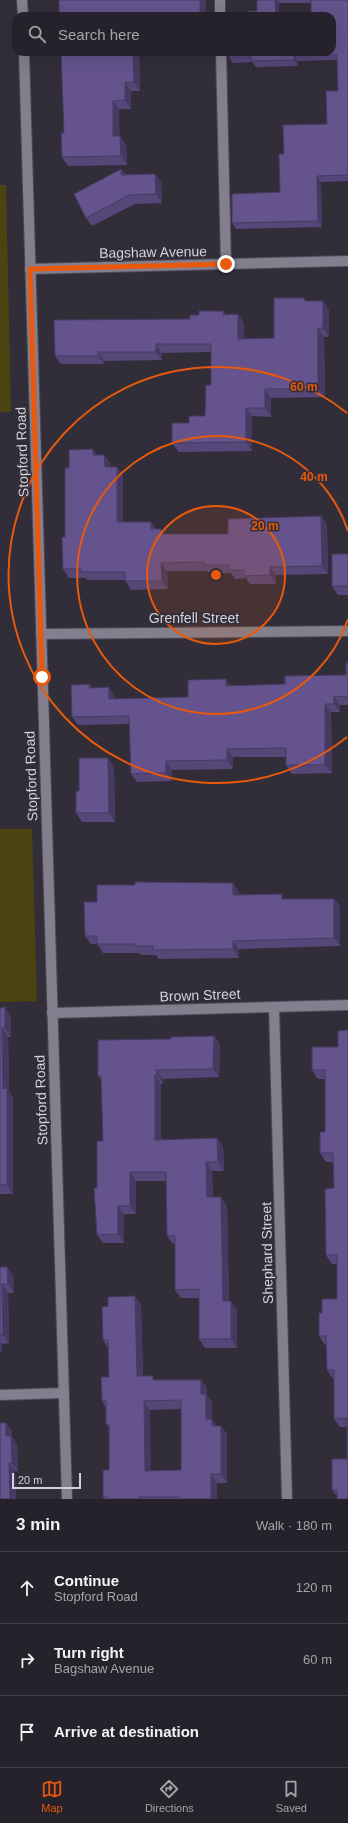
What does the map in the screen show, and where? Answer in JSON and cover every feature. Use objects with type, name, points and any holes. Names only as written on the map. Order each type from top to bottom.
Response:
[{"type":"street","points":[[22,0],[23,12]]},
{"type":"street","points":[[220,0],[220,12]]},
{"type":"street","name":"Stopford Road","points":[[24,56],[67,1499]]},
{"type":"street","points":[[221,56],[226,264]]},
{"type":"street","name":"Bagshaw Avenue","points":[[30,269],[348,261]]},
{"type":"street","name":"Grenfell Street","points":[[41,634],[348,631]]},
{"type":"street","name":"Brown Street","points":[[52,1013],[348,1005]]},
{"type":"street","name":"Shephard Street","points":[[274,1007],[287,1499]]},
{"type":"street","points":[[0,1395],[64,1393]]},
{"type":"shaded area","points":[[0,185],[6,185],[11,412],[0,412]]},
{"type":"shaded area","points":[[0,829],[32,829],[37,1001],[0,1002]]},
{"type":"building","points":[[59,0],[200,0],[200,12],[59,12]]},
{"type":"building","points":[[257,0],[275,0],[276,12],[249,12],[257,11]]},
{"type":"building","points":[[311,0],[348,0],[348,175],[317,176],[318,221],[232,223],[232,194],[280,192],[279,154],[284,154],[283,125],[327,124],[326,91],[338,91],[336,12],[311,12]]},
{"type":"building","points":[[61,56],[133,56],[134,82],[125,82],[125,100],[113,101],[113,136],[120,136],[121,156],[62,157],[61,133],[64,133]]},
{"type":"building","points":[[294,56],[294,60],[252,61],[251,57],[229,57]]},
{"type":"building","points":[[121,169],[121,175],[155,174],[156,194],[129,195],[86,218],[74,194]]},
{"type":"building","points":[[274,298],[304,298],[305,301],[323,301],[323,328],[318,328],[318,389],[265,389],[265,408],[246,408],[246,442],[172,443],[172,423],[189,423],[189,416],[205,416],[206,385],[211,385],[211,344],[156,344],[156,352],[98,352],[98,356],[55,356],[54,320],[190,319],[190,315],[199,315],[199,311],[223,311],[223,315],[238,314],[238,339],[274,338]]},
{"type":"building","points":[[93,449],[93,455],[104,455],[105,467],[117,467],[117,522],[151,522],[151,529],[161,529],[161,534],[228,534],[228,519],[321,516],[322,566],[270,567],[270,575],[244,576],[244,570],[229,570],[229,565],[204,565],[204,562],[161,563],[162,581],[125,581],[125,572],[81,572],[81,569],[63,569],[62,537],[65,537],[65,468],[69,468],[69,450]]},
{"type":"building","points":[[332,554],[348,554],[348,586],[332,586]]},
{"type":"building","points":[[346,663],[348,663],[348,697],[334,696],[334,704],[325,704],[325,765],[286,765],[286,748],[227,749],[227,760],[166,761],[166,773],[131,774],[129,716],[72,717],[71,685],[89,684],[89,688],[109,687],[109,699],[188,697],[188,680],[226,679],[226,686],[285,684],[285,676],[346,675]]},
{"type":"building","points":[[79,758],[108,758],[109,813],[76,813],[76,791],[79,791]]},
{"type":"building","points":[[135,882],[233,883],[233,895],[282,894],[282,899],[334,899],[334,938],[233,941],[233,949],[153,950],[153,946],[135,946],[135,944],[97,944],[97,936],[85,936],[84,902],[97,902],[97,885],[135,885]]},
{"type":"building","points":[[5,1007],[5,1028],[2,1028],[3,1089],[7,1088],[7,1185],[0,1185],[0,1008]]},
{"type":"building","points":[[348,1030],[348,1499],[337,1499],[337,1490],[332,1490],[332,1459],[347,1459],[347,1418],[334,1419],[334,1370],[327,1370],[326,1336],[319,1336],[319,1313],[322,1313],[322,1299],[337,1299],[337,1255],[326,1255],[325,1189],[334,1188],[333,1153],[320,1153],[320,1132],[325,1132],[325,1070],[312,1070],[312,1047],[338,1047],[338,1031]]},
{"type":"building","points":[[214,1036],[213,1069],[156,1070],[155,1140],[217,1138],[218,1162],[206,1162],[207,1197],[221,1197],[223,1301],[231,1301],[231,1339],[199,1339],[199,1289],[175,1290],[175,1236],[167,1236],[166,1172],[130,1172],[130,1206],[118,1206],[118,1234],[97,1235],[94,1188],[97,1188],[97,1141],[103,1141],[101,1076],[98,1076],[98,1040],[171,1039],[171,1037]]},
{"type":"building","points":[[0,1267],[7,1267],[8,1284],[2,1284],[3,1335],[0,1335]]},
{"type":"building","points":[[135,1296],[137,1376],[153,1376],[153,1380],[201,1380],[201,1394],[206,1394],[206,1419],[212,1419],[212,1426],[221,1426],[221,1474],[211,1474],[211,1499],[139,1497],[139,1499],[107,1499],[107,1497],[103,1497],[103,1470],[109,1470],[109,1424],[106,1424],[106,1401],[102,1401],[101,1377],[109,1377],[108,1340],[103,1340],[102,1307],[108,1306],[108,1297]],"holes":[[[181,1400],[181,1470],[145,1471],[144,1401]]]},
{"type":"building","points":[[0,1423],[6,1423],[6,1436],[11,1436],[12,1463],[9,1463],[10,1499],[0,1499]]},
{"type":"route","points":[[42,677],[30,269],[226,264]]}]
